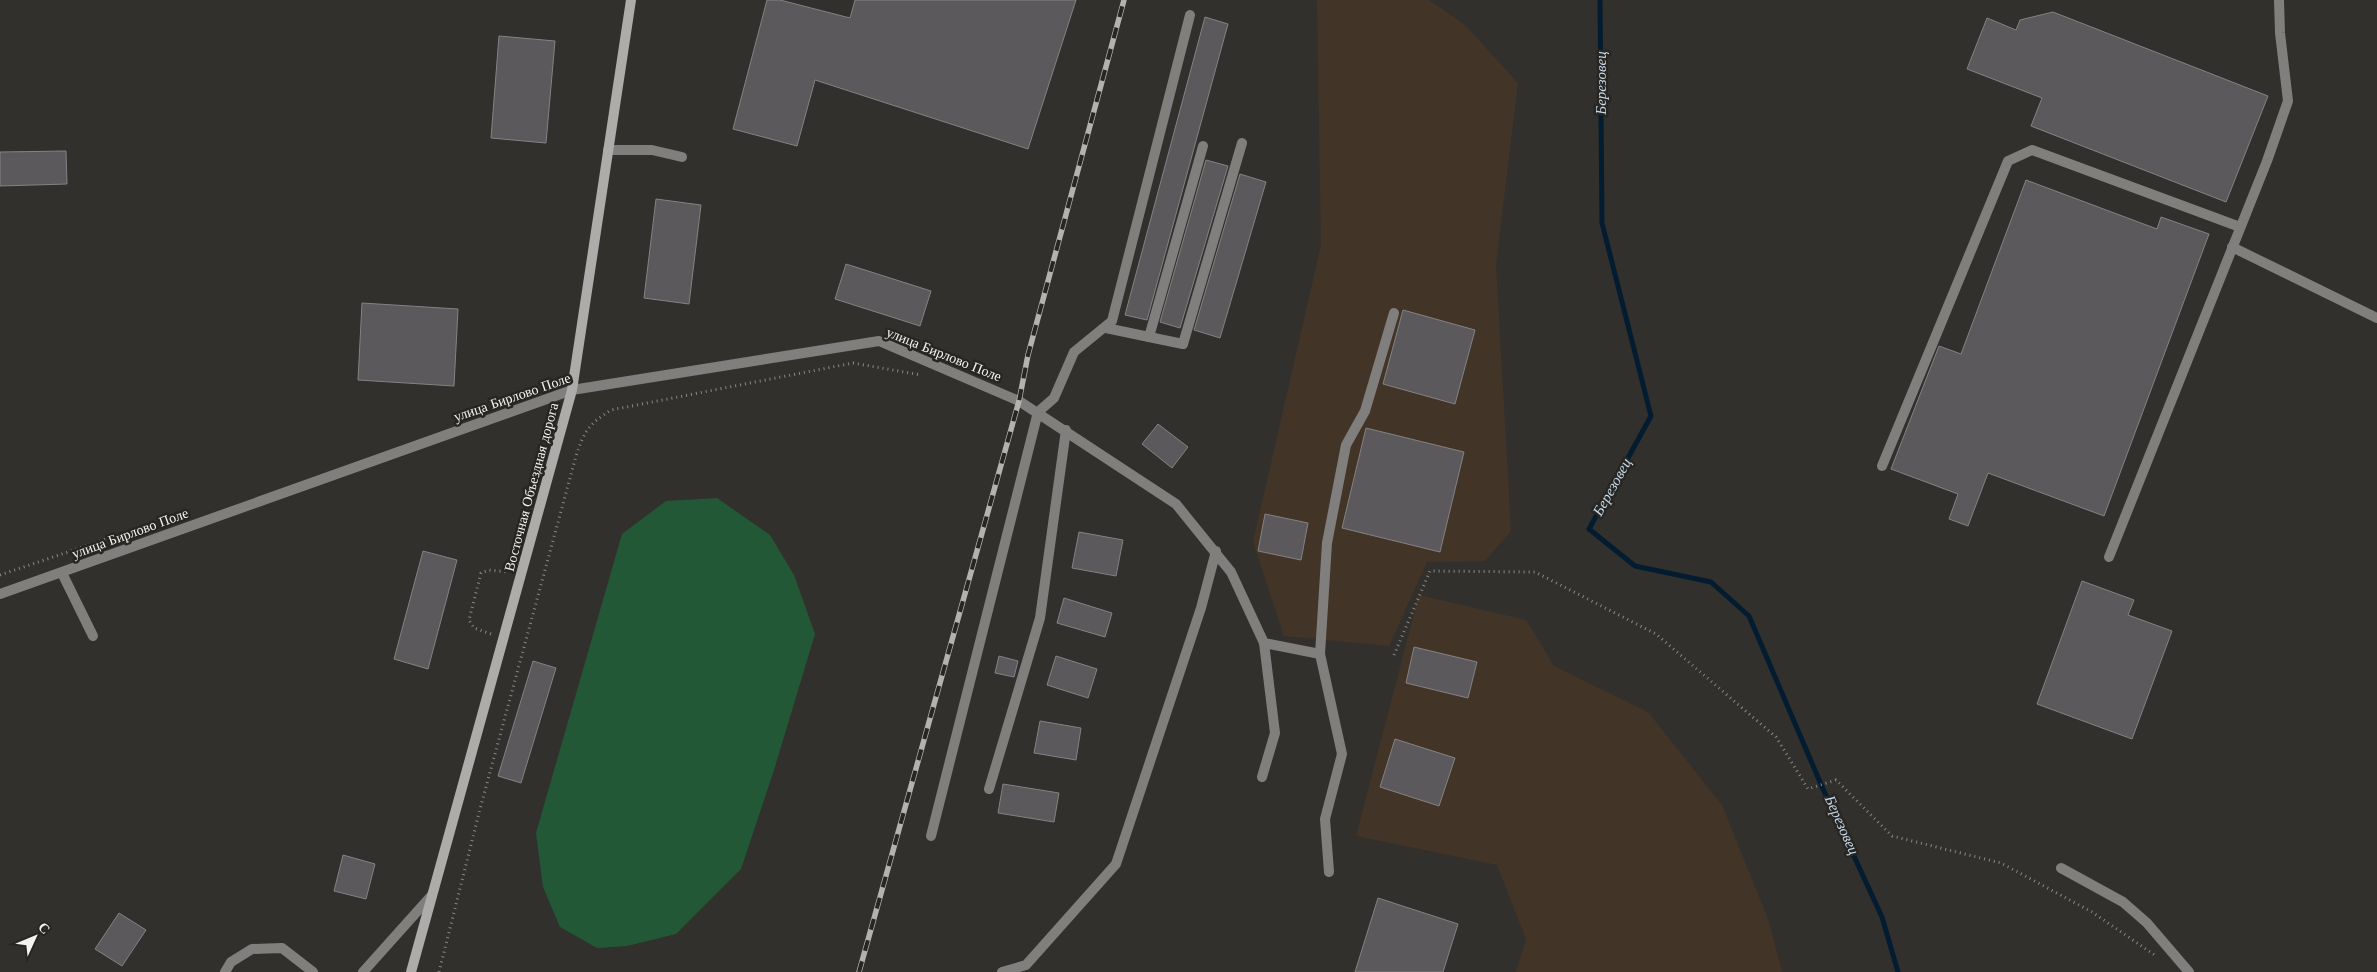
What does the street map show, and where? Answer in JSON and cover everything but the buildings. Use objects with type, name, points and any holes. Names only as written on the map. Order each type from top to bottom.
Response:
[{"type":"main road","name":"Восточная Объездная дорога","points":[[410,972],[572,390],[631,0]]},
{"type":"street","points":[[2109,557],[2288,101],[2280,33],[2280,0]]},
{"type":"street","points":[[931,836],[1038,412],[1054,398],[1074,352],[1106,328],[1112,321],[1190,14]]},
{"type":"street","points":[[1106,328],[1183,344],[1242,143]]},
{"type":"street","points":[[1149,337],[1203,146]]},
{"type":"street","points":[[608,150],[652,150],[682,157]]},
{"type":"street","points":[[1882,466],[2008,161],[2032,150],[2240,227]]},
{"type":"street","points":[[2232,247],[2377,318]]},
{"type":"street","points":[[1330,872],[1325,819],[1342,754],[1320,654],[1327,543],[1346,445],[1365,411],[1394,313]]},
{"type":"street","name":"улица Бирлово Поле","points":[[0,594],[572,390],[880,340],[1020,401],[1176,504],[1216,551],[1231,572],[1264,643],[1275,733],[1262,777]]},
{"type":"street","points":[[989,790],[1040,618],[1066,430]]},
{"type":"street","points":[[1002,972],[1026,965],[1116,864],[1201,608],[1216,551]]},
{"type":"street","points":[[62,572],[93,636]]},
{"type":"street","points":[[1264,643],[1320,654]]},
{"type":"street","points":[[2061,868],[2124,902],[2147,923],[2189,972]]},
{"type":"street","points":[[363,972],[432,895]]},
{"type":"street","points":[[226,972],[231,962],[252,949],[282,948],[313,972]]},
{"type":"path","points":[[440,972],[483,800],[576,456],[583,435],[593,421],[611,410],[853,363],[922,375]]},
{"type":"path","points":[[0,575],[136,529]]},
{"type":"path","points":[[503,637],[480,631],[468,620],[477,582],[481,573],[489,570],[521,573]]},
{"type":"path","points":[[1394,656],[1430,571],[1535,572],[1656,634],[1776,737],[1808,790],[1836,780],[1892,836],[2001,863],[2092,912],[2160,959]]},
{"type":"shaded area","points":[[1317,0],[1429,0],[1465,25],[1518,83],[1496,264],[1511,531],[1485,561],[1427,562],[1389,646],[1284,636],[1253,542],[1321,245]]},
{"type":"shaded area","points":[[1419,595],[1526,620],[1554,666],[1648,712],[1722,805],[1768,919],[1782,972],[1516,972],[1526,939],[1497,865],[1356,836]]},
{"type":"green space","points":[[717,498],[770,535],[794,575],[815,634],[774,770],[741,869],[676,934],[627,946],[597,948],[560,927],[543,887],[536,833],[622,534],[666,501]]},
{"type":"waterway","name":"Березовец","points":[[1600,0],[1602,223],[1651,416],[1589,529],[1635,566],[1711,582],[1749,616],[1823,789],[1882,917],[1898,972]]},
{"type":"railway","points":[[859,972],[1019,401],[1028,355],[1124,0]]}]
